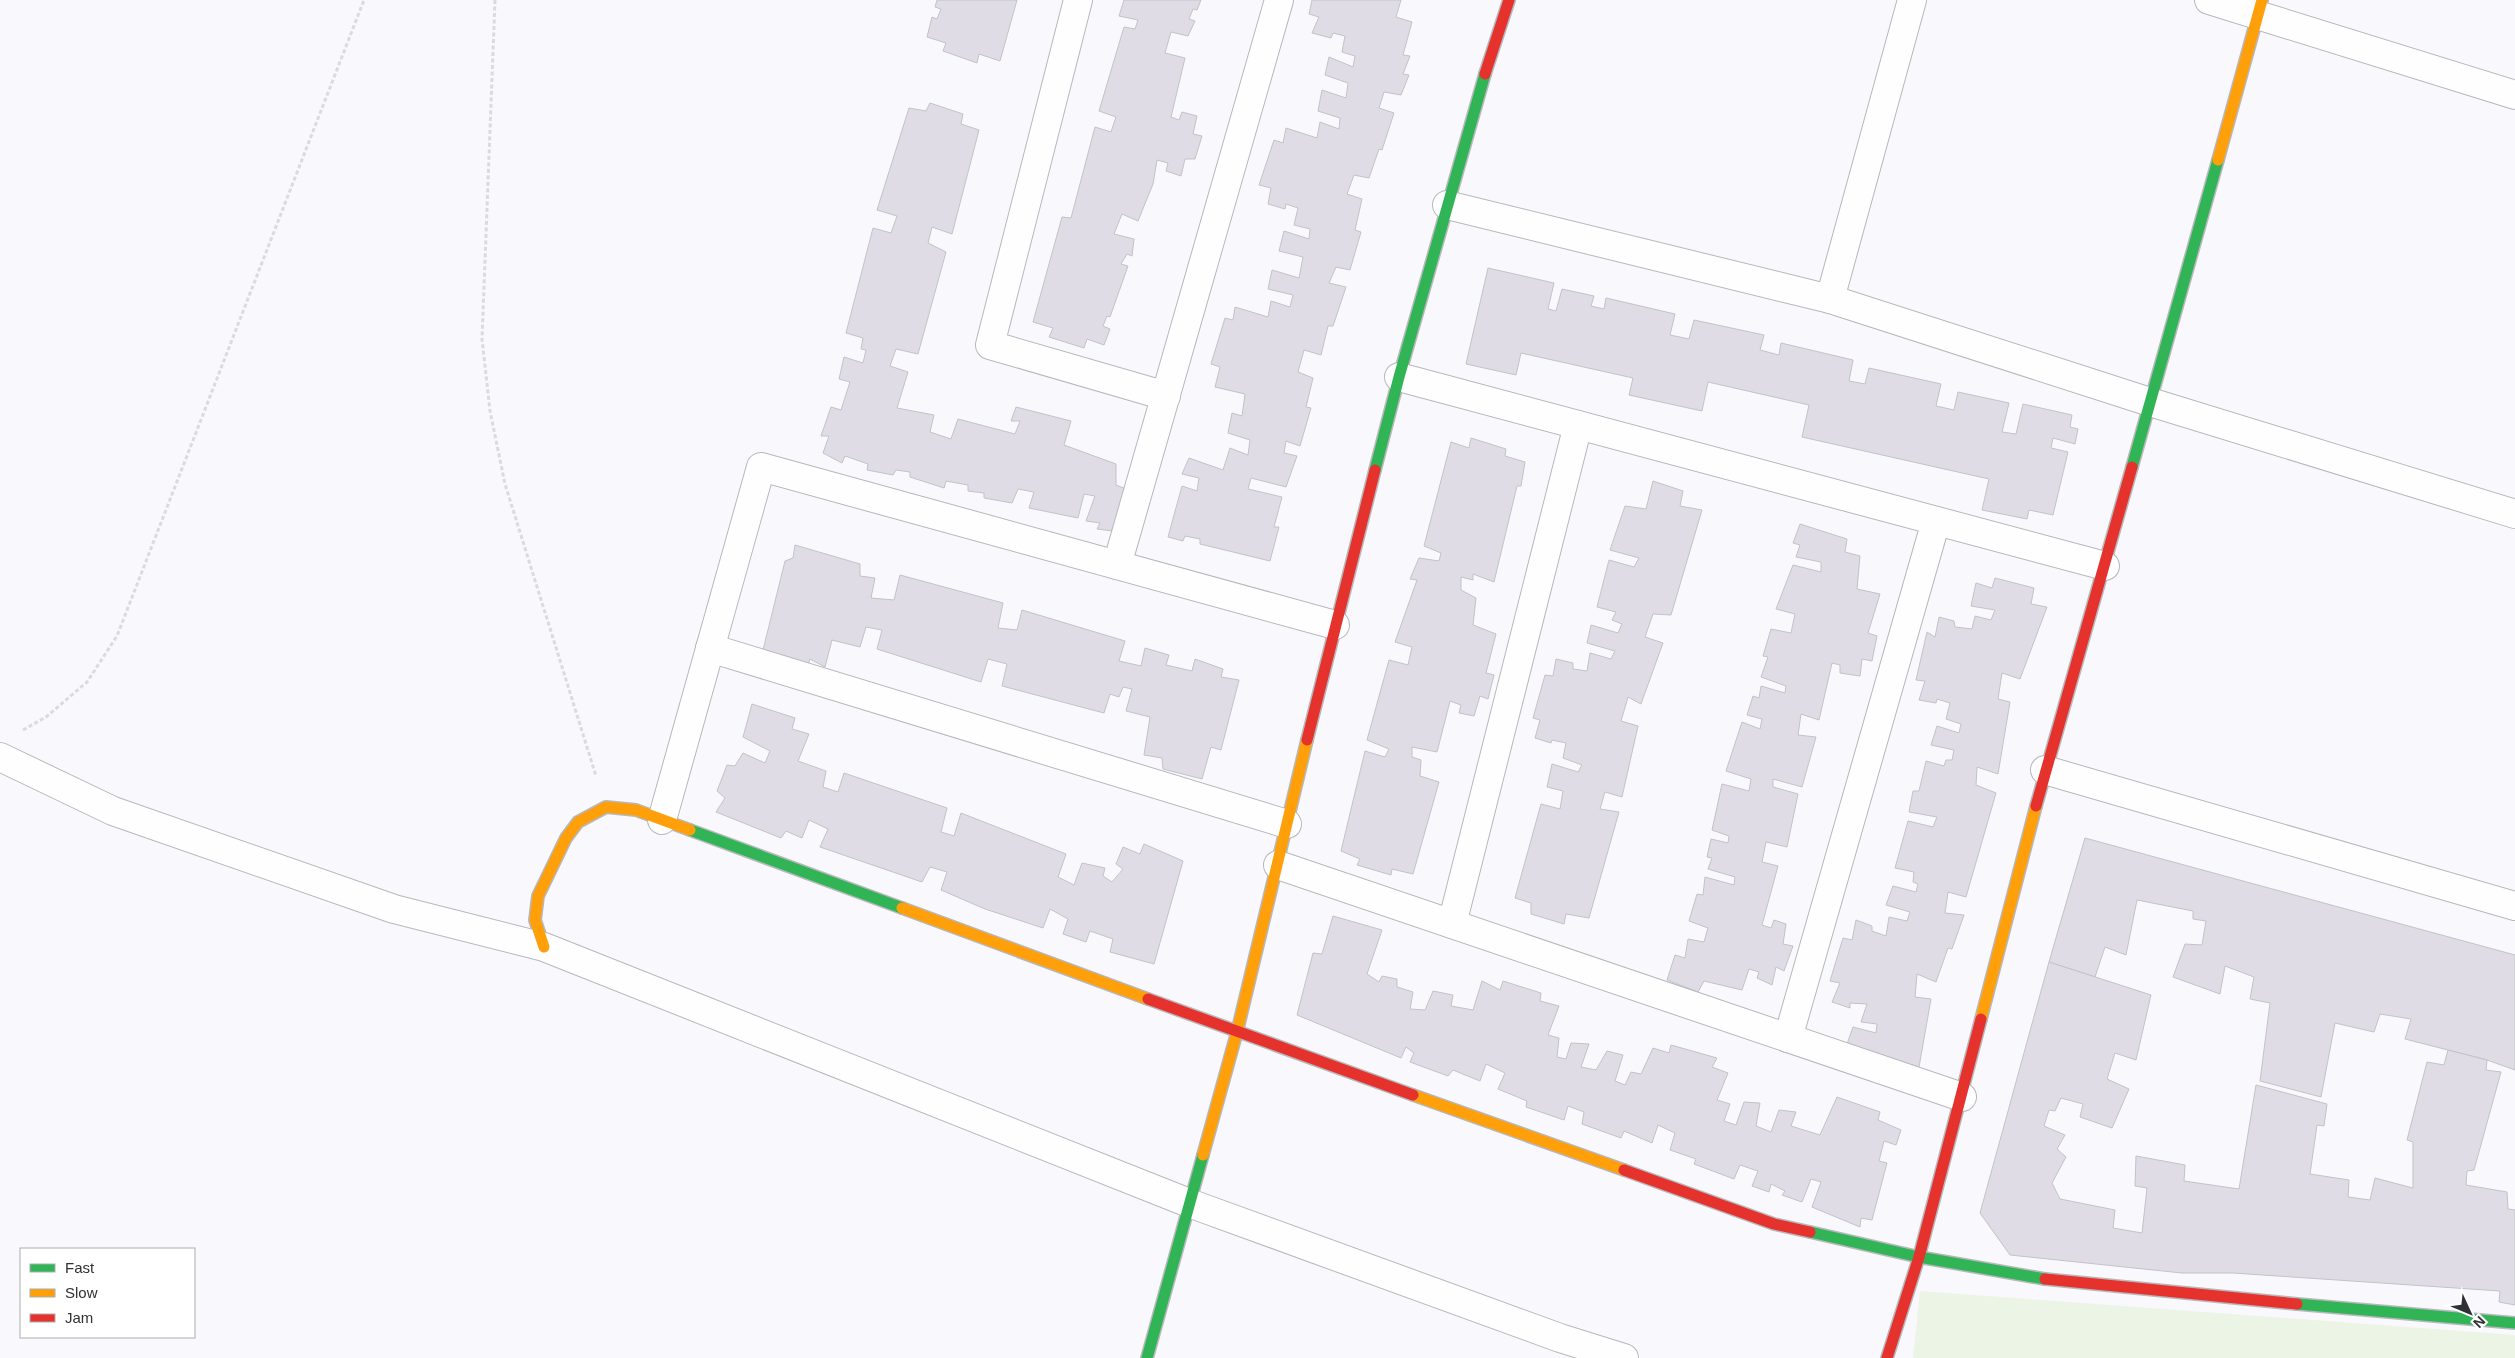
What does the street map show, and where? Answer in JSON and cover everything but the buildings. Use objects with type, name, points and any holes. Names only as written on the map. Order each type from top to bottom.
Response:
[{"type":"street","points":[[1078,0],[990,344],[1166,396]]},
{"type":"street","points":[[1117,565],[1279,0]]},
{"type":"street","points":[[1147,1358],[1237,1032],[1335,625],[1399,378],[1470,123],[1510,0]]},
{"type":"street","points":[[1830,299],[1912,0]]},
{"type":"street","points":[[2209,0],[2260,7],[2515,95]]},
{"type":"street","points":[[1887,1358],[1919,1257],[1962,1097],[2045,770],[2105,566],[2260,7]]},
{"type":"street","points":[[1448,205],[1830,299],[2150,402],[2515,514]]},
{"type":"street","points":[[1399,378],[2105,566]]},
{"type":"street","points":[[1452,924],[1578,425]]},
{"type":"street","points":[[662,820],[761,467],[1335,625]]},
{"type":"street","points":[[1788,1038],[1936,521]]},
{"type":"street","points":[[710,648],[1287,824]]},
{"type":"street","points":[[0,757],[113,811],[384,906],[544,947],[1189,1203],[1560,1338],[1624,1358]]},
{"type":"street","points":[[2045,770],[2515,906]]},
{"type":"street","points":[[544,947],[535,920],[538,896],[566,838],[578,822],[606,807],[636,810],[1237,1032],[1774,1224],[1919,1257],[2028,1277],[2234,1298],[2515,1323]]},
{"type":"street","points":[[1278,865],[1962,1097]]},
{"type":"path","points":[[15,734],[46,717],[87,682],[117,636],[364,0]]},
{"type":"path","points":[[495,0],[482,339],[490,411],[505,484],[606,807]]},
{"type":"green space","points":[[1920,1291],[2515,1335],[2515,1358],[1913,1358]]},
{"type":"traffic: fast","points":[[1375,470],[1399,377],[1485,74]]},
{"type":"traffic: fast","points":[[2132,467],[2218,160]]},
{"type":"traffic: fast","points":[[690,830],[902,908]]},
{"type":"traffic: fast","points":[[1147,1358],[1203,1155]]},
{"type":"traffic: fast","points":[[1810,1232],[1919,1257],[2045,1279]]},
{"type":"traffic: fast","points":[[2297,1304],[2515,1323]]},
{"type":"traffic: slow","points":[[2218,160],[2262,0]]},
{"type":"traffic: slow","points":[[1203,1155],[1237,1032],[1307,740]]},
{"type":"traffic: slow","points":[[1981,1019],[2036,806]]},
{"type":"traffic: slow","points":[[544,947],[535,920],[538,896],[566,838],[578,822],[606,807],[636,810],[690,830]]},
{"type":"traffic: slow","points":[[902,908],[1148,999]]},
{"type":"traffic: slow","points":[[1413,1095],[1624,1170]]},
{"type":"traffic: jam","points":[[1485,74],[1509,0]]},
{"type":"traffic: jam","points":[[2036,806],[2132,467]]},
{"type":"traffic: jam","points":[[1307,740],[1375,470]]},
{"type":"traffic: jam","points":[[1148,999],[1413,1095]]},
{"type":"traffic: jam","points":[[1887,1358],[1919,1257],[1981,1019]]},
{"type":"traffic: jam","points":[[1624,1170],[1774,1224],[1810,1232]]},
{"type":"traffic: jam","points":[[2045,1279],[2297,1304]]}]
